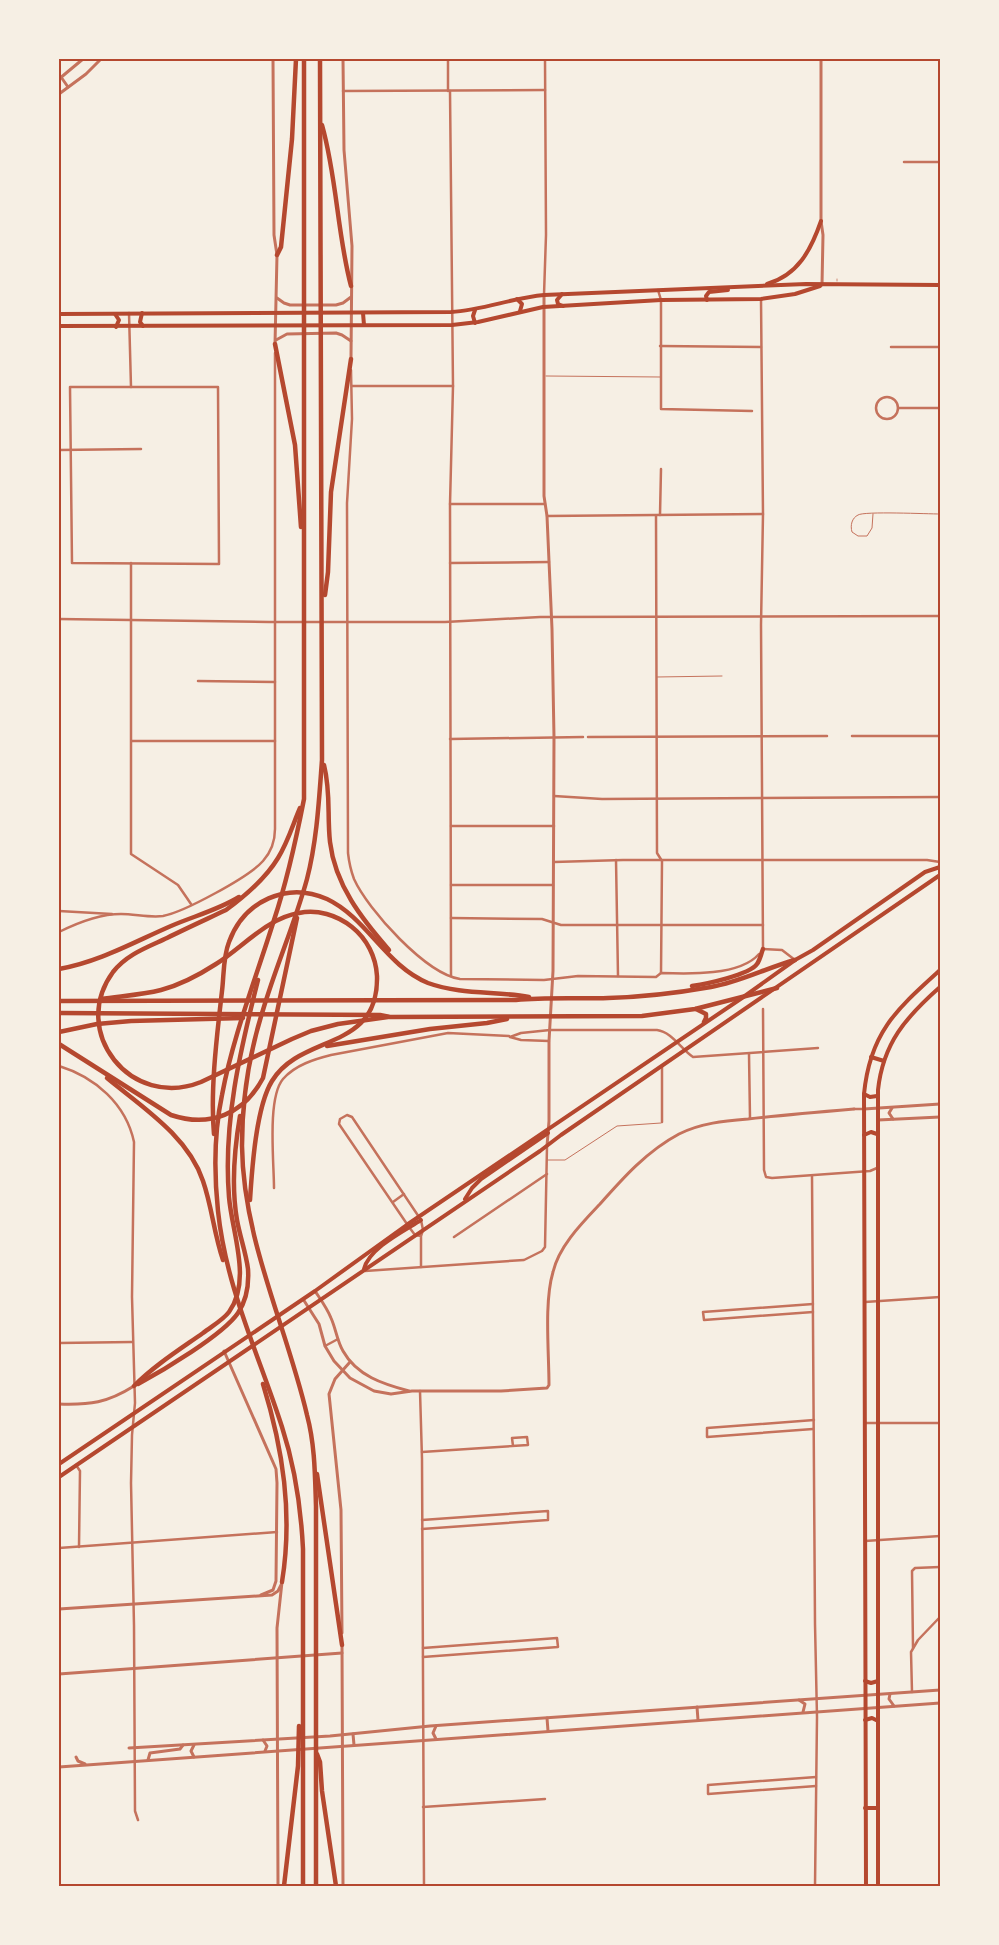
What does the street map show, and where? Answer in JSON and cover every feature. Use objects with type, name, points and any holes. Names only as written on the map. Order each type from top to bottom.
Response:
[{"type":"highway","points":[[277,256],[280,247],[292,139],[296,59]]},
{"type":"highway","points":[[215,1146],[227,1069],[296,843],[304,800],[304,59]]},
{"type":"highway","points":[[59,1044],[171,1115],[182,1119],[218,1118],[240,1107],[258,1087],[266,1066],[316,828],[322,760],[320,59]]},
{"type":"highway","points":[[320,118],[329,150],[351,286]]},
{"type":"highway","points":[[275,342],[295,445],[304,566]]},
{"type":"highway","points":[[323,603],[328,572],[331,492],[351,359]]},
{"type":"highway","points":[[322,760],[329,785],[330,843],[347,893],[362,917],[393,955],[411,970],[438,985]]},
{"type":"highway","points":[[304,800],[278,859],[263,878],[226,910],[138,951],[126,959],[112,974],[102,996],[99,1016],[100,1030],[112,1057],[122,1068],[139,1081],[157,1088],[173,1089],[188,1087],[201,1082],[292,1038],[311,1031],[380,1017]]},
{"type":"highway","points":[[59,969],[84,963],[141,941],[171,926],[220,907],[246,892]]},
{"type":"highway","points":[[230,1278],[218,1217],[213,1121],[216,1054],[227,947],[235,928],[245,914],[256,904],[270,897],[296,892],[319,896],[345,911],[403,967],[422,980],[463,991],[536,998]]},
{"type":"highway","points":[[134,1386],[153,1376],[233,1320],[239,1312],[246,1295],[249,1278],[235,1201],[235,1147],[254,1042],[263,1009],[302,897]]},
{"type":"highway","points":[[105,1000],[162,990],[180,983],[215,965],[280,918],[302,912],[317,912],[342,920],[359,933],[372,953],[377,975],[372,1004],[360,1024],[342,1037],[304,1052],[288,1062],[276,1075],[264,1101],[253,1160],[249,1210]]},
{"type":"highway","points":[[134,1386],[149,1371],[224,1318],[234,1303],[240,1283],[240,1266],[234,1236],[228,1182],[230,1122],[238,1064],[266,945]]},
{"type":"highway","points":[[672,993],[680,988],[724,979],[751,969],[758,962],[763,949]]},
{"type":"highway","points":[[59,1001],[361,1001],[617,998],[712,987],[736,981],[795,960]]},
{"type":"highway","points":[[59,1013],[208,1017],[349,1015],[380,1017],[626,1017],[695,1009],[777,988]]},
{"type":"highway","points":[[695,1009],[706,1014],[704,1022]]},
{"type":"highway","points":[[59,1032],[104,1023],[208,1017]]},
{"type":"highway","points":[[318,1047],[517,1017]]},
{"type":"highway","points":[[91,1064],[166,1128],[189,1153],[203,1180],[216,1242],[230,1278],[272,1414],[285,1477],[288,1527],[282,1582]]},
{"type":"highway","points":[[245,1090],[242,1152],[249,1210],[261,1261],[308,1416],[324,1511],[342,1646]]},
{"type":"highway","points":[[250,1340],[282,1427],[296,1479],[302,1526],[302,1886]]},
{"type":"highway","points":[[314,1454],[316,1506],[316,1886]]},
{"type":"highway","points":[[284,1886],[298,1766],[303,1657]]},
{"type":"highway","points":[[317,1754],[320,1762],[322,1791],[336,1886]]},
{"type":"main road","points":[[757,286],[772,282],[795,268],[809,251],[821,221]]},
{"type":"main road","points":[[59,326],[452,325],[475,323],[543,307],[660,300],[761,299],[795,294],[822,285]]},
{"type":"main road","points":[[707,300],[706,296],[709,292],[757,286],[940,285]]},
{"type":"main road","points":[[59,314],[451,312],[475,310],[517,299],[544,295],[737,288]]},
{"type":"main road","points":[[562,294],[557,300],[558,304],[563,306]]},
{"type":"main road","points":[[517,299],[522,304],[520,312]]},
{"type":"main road","points":[[475,310],[472,316],[475,323]]},
{"type":"main road","points":[[142,313],[140,322],[143,326]]},
{"type":"main road","points":[[363,313],[364,325]]},
{"type":"main road","points":[[116,314],[119,320],[116,327]]},
{"type":"main road","points":[[264,314],[264,326]]},
{"type":"main road","points":[[464,1201],[472,1188],[481,1179],[548,1131],[704,1022],[829,939],[925,872],[940,867]]},
{"type":"main road","points":[[59,1477],[310,1308],[362,1270],[547,1146],[940,876]]},
{"type":"main road","points":[[866,1886],[864,1094],[871,1057],[880,1036],[895,1013],[940,970]]},
{"type":"main road","points":[[878,1886],[877,1096],[879,1077],[890,1044],[918,1007],[940,987]]},
{"type":"main road","points":[[871,1057],[884,1061]]},
{"type":"main road","points":[[864,1094],[870,1097],[877,1096]]},
{"type":"main road","points":[[59,1464],[548,1131]]},
{"type":"main road","points":[[864,1135],[871,1132],[877,1134]]},
{"type":"main road","points":[[362,1270],[370,1257],[408,1226]]},
{"type":"main road","points":[[865,1681],[872,1684],[878,1681]]},
{"type":"main road","points":[[865,1720],[872,1718],[878,1721]]},
{"type":"main road","points":[[865,1808],[878,1808]]},
{"type":"street","points":[[68,87],[60,78],[83,59]]},
{"type":"street","points":[[59,94],[86,74],[101,59]]},
{"type":"street","points":[[59,911],[165,916],[210,896],[254,868],[270,850],[275,834],[276,682],[274,622],[277,256],[274,235],[273,59]]},
{"type":"street","points":[[343,59],[344,150],[352,246],[352,419],[347,491],[348,853],[352,873],[359,888],[394,934],[422,958],[451,976],[460,978],[553,979],[578,976],[656,977],[661,973],[702,974],[725,970],[752,960],[763,949],[761,299]]},
{"type":"street","points":[[448,59],[453,386],[450,504],[451,976]]},
{"type":"street","points":[[362,1270],[524,1260],[545,1248],[549,1041],[553,988],[554,738],[549,562],[545,504],[543,376],[546,235],[545,59]]},
{"type":"street","points":[[821,59],[822,285]]},
{"type":"street","points":[[343,91],[545,90]]},
{"type":"street","points":[[904,162],[940,162]]},
{"type":"street","points":[[658,290],[660,300],[661,410],[752,410]]},
{"type":"street","points":[[276,298],[284,304],[290,305],[336,304],[343,303],[351,297]]},
{"type":"street","points":[[129,313],[130,387]]},
{"type":"street","points":[[275,342],[282,335],[336,333],[351,341]]},
{"type":"street","points":[[660,346],[762,347]]},
{"type":"street","points":[[891,347],[940,347]]},
{"type":"street","points":[[352,386],[453,386]]},
{"type":"street","points":[[70,387],[130,387],[218,387],[219,564],[72,563],[70,387]]},
{"type":"street","points":[[888,397],[895,400],[898,408],[894,417],[887,419],[880,417],[876,407],[879,401],[888,397]]},
{"type":"street","points":[[898,408],[940,408]]},
{"type":"street","points":[[59,450],[141,449]]},
{"type":"street","points":[[661,469],[656,618],[657,853],[662,861],[661,973]]},
{"type":"street","points":[[450,504],[545,504]]},
{"type":"street","points":[[547,516],[763,514]]},
{"type":"street","points":[[450,563],[549,562]]},
{"type":"street","points":[[131,563],[131,854],[178,885],[192,904]]},
{"type":"street","points":[[59,620],[450,622],[551,618],[940,616]]},
{"type":"street","points":[[198,681],[276,682]]},
{"type":"street","points":[[588,737],[827,736]]},
{"type":"street","points":[[852,736],[940,736]]},
{"type":"street","points":[[450,738],[583,737]]},
{"type":"street","points":[[132,741],[276,741]]},
{"type":"street","points":[[554,796],[602,799],[940,797]]},
{"type":"street","points":[[451,826],[554,826]]},
{"type":"street","points":[[554,862],[616,860],[927,860],[940,862]]},
{"type":"street","points":[[616,860],[618,977]]},
{"type":"street","points":[[450,885],[554,885]]},
{"type":"street","points":[[59,932],[86,921],[118,914]]},
{"type":"street","points":[[450,918],[542,918],[561,925],[763,924]]},
{"type":"street","points":[[763,949],[782,950],[795,960]]},
{"type":"street","points":[[764,1009],[762,1116],[764,1170],[766,1177],[864,1172],[877,1168]]},
{"type":"street","points":[[510,1036],[550,1028],[657,1030],[665,1032],[684,1052],[693,1058],[818,1048]]},
{"type":"street","points":[[274,1188],[274,1111],[276,1094],[284,1078],[297,1068],[313,1060],[331,1055],[448,1033],[510,1036],[521,1040],[549,1041]]},
{"type":"street","points":[[749,1054],[750,1118]]},
{"type":"street","points":[[59,1066],[78,1074],[97,1086],[118,1106],[129,1122],[134,1142],[132,1261],[134,1414],[131,1483],[135,1811],[138,1820]]},
{"type":"street","points":[[662,1066],[662,1122]]},
{"type":"street","points":[[303,1299],[319,1324],[325,1346],[342,1371],[358,1384],[382,1393],[501,1391],[548,1387],[549,1292],[553,1270],[563,1250],[615,1186],[632,1168],[659,1146],[679,1134],[703,1125],[762,1116],[940,1104]]},
{"type":"street","points":[[892,1108],[889,1113],[893,1119]]},
{"type":"street","points":[[421,1236],[415,1235],[408,1226],[340,1124],[340,1119],[343,1116],[352,1117],[420,1218],[423,1230],[421,1236],[421,1267]]},
{"type":"street","points":[[877,1120],[940,1117]]},
{"type":"street","points":[[454,1237],[547,1174]]},
{"type":"street","points":[[812,1176],[814,1624],[817,1699],[815,1886]]},
{"type":"street","points":[[393,1202],[404,1194]]},
{"type":"street","points":[[315,1291],[332,1320],[338,1339],[350,1362],[371,1378],[387,1385],[412,1391]]},
{"type":"street","points":[[864,1302],[940,1297]]},
{"type":"street","points":[[813,1304],[703,1312],[704,1320],[813,1312]]},
{"type":"street","points":[[325,1346],[338,1339]]},
{"type":"street","points":[[59,1343],[132,1342]]},
{"type":"street","points":[[224,1351],[276,1469],[277,1532],[275,1586],[272,1590],[261,1595]]},
{"type":"street","points":[[343,1886],[341,1510],[329,1394],[332,1384],[350,1362]]},
{"type":"street","points":[[59,1404],[99,1403],[134,1386]]},
{"type":"street","points":[[420,1391],[422,1452],[424,1886]]},
{"type":"street","points":[[814,1420],[707,1428],[707,1436],[814,1429]]},
{"type":"street","points":[[865,1423],[940,1424]]},
{"type":"street","points":[[422,1452],[513,1446],[528,1445],[527,1437],[512,1438],[513,1446]]},
{"type":"street","points":[[76,1465],[80,1471],[79,1547]]},
{"type":"street","points":[[422,1520],[548,1511],[548,1520],[422,1529]]},
{"type":"street","points":[[59,1548],[277,1532]]},
{"type":"street","points":[[865,1541],[940,1536]]},
{"type":"street","points":[[913,1648],[912,1571],[915,1568],[940,1567]]},
{"type":"street","points":[[59,1609],[274,1595],[282,1582]]},
{"type":"street","points":[[278,1886],[277,1619],[282,1582]]},
{"type":"street","points":[[912,1692],[910,1656],[913,1648],[940,1617]]},
{"type":"street","points":[[423,1648],[557,1638],[558,1647],[423,1657]]},
{"type":"street","points":[[507,1642],[507,1651]]},
{"type":"street","points":[[59,1674],[342,1653]]},
{"type":"street","points":[[129,1748],[330,1736],[436,1726],[940,1690]]},
{"type":"street","points":[[890,1694],[889,1699],[894,1706]]},
{"type":"street","points":[[799,1700],[805,1704],[803,1712]]},
{"type":"street","points":[[59,1767],[940,1703]]},
{"type":"street","points":[[697,1707],[698,1720]]},
{"type":"street","points":[[547,1718],[548,1731]]},
{"type":"street","points":[[436,1726],[433,1732],[436,1739]]},
{"type":"street","points":[[353,1734],[354,1745]]},
{"type":"street","points":[[263,1740],[267,1746],[265,1752]]},
{"type":"street","points":[[194,1744],[191,1751],[194,1756]]},
{"type":"street","points":[[148,1760],[150,1753],[180,1749],[184,1745]]},
{"type":"street","points":[[76,1757],[78,1761],[86,1764]]},
{"type":"street","points":[[816,1777],[708,1785],[708,1794],[816,1786]]},
{"type":"street","points":[[759,1781],[760,1790]]},
{"type":"street","points":[[423,1807],[545,1799]]},
{"type":"lane","points":[[543,376],[660,377]]},
{"type":"lane","points":[[873,514],[872,528],[867,536],[858,536],[852,532],[851,524],[857,515],[873,514],[940,514]]},
{"type":"lane","points":[[656,676],[722,676]]},
{"type":"lane","points":[[547,1160],[565,1160],[617,1126],[662,1122]]}]
